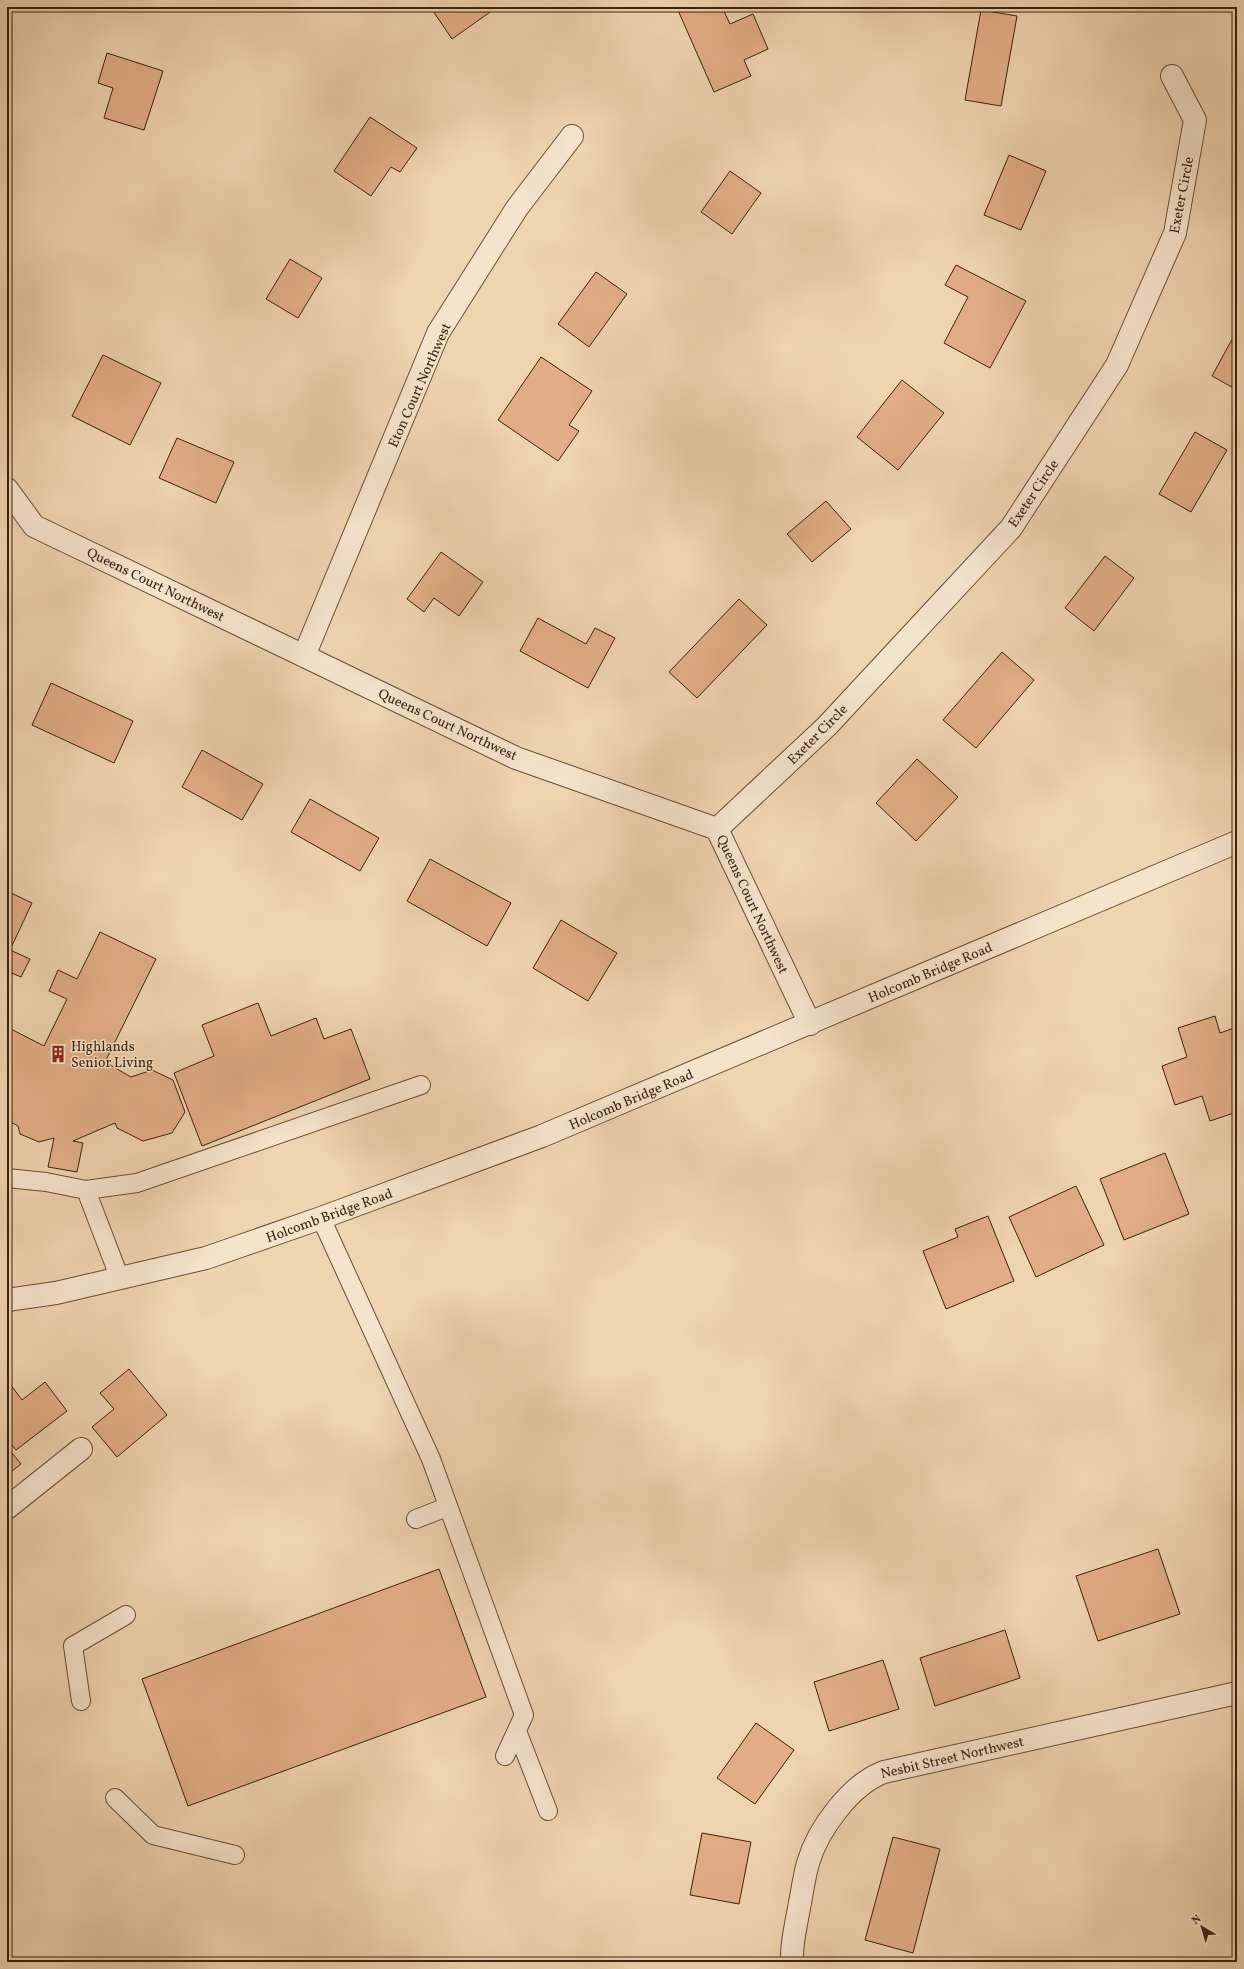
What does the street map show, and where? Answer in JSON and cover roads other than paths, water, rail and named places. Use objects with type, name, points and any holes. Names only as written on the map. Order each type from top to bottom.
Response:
[{"type":"street","name":"Exeter Circle","points":[[717,829],[827,726],[1011,528],[1117,365],[1174,233],[1195,120],[1172,76]]},
{"type":"street","name":"Eton Court Northwest","points":[[304,656],[438,333],[517,208],[572,136]]},
{"type":"street","name":"Queens Court Northwest","points":[[7,489],[34,526],[516,758],[717,829],[810,1024]]},
{"type":"street","name":"Holcomb Bridge Road","points":[[7,1300],[56,1293],[120,1280],[206,1258],[321,1218],[542,1136],[810,1024],[1237,842]]},
{"type":"street","points":[[7,1508],[81,1449]]},
{"type":"street","name":"Nesbit Street Northwest","points":[[792,1962],[792,1945],[808,1862],[826,1824],[844,1801],[873,1776],[884,1772],[1237,1693]]},
{"type":"lane","points":[[7,1178],[46,1182],[86,1190],[137,1183],[421,1085]]},
{"type":"lane","points":[[86,1190],[120,1280]]},
{"type":"lane","points":[[321,1218],[431,1459],[447,1507],[524,1715],[505,1756]]},
{"type":"lane","points":[[416,1520],[447,1507]]},
{"type":"lane","points":[[81,1701],[73,1646],[126,1615]]},
{"type":"lane","points":[[517,1731],[548,1811]]},
{"type":"lane","points":[[115,1798],[153,1835],[235,1855]]},
{"type":"place","name":"Highlands Senior Living","points":[[58,1054]]}]
